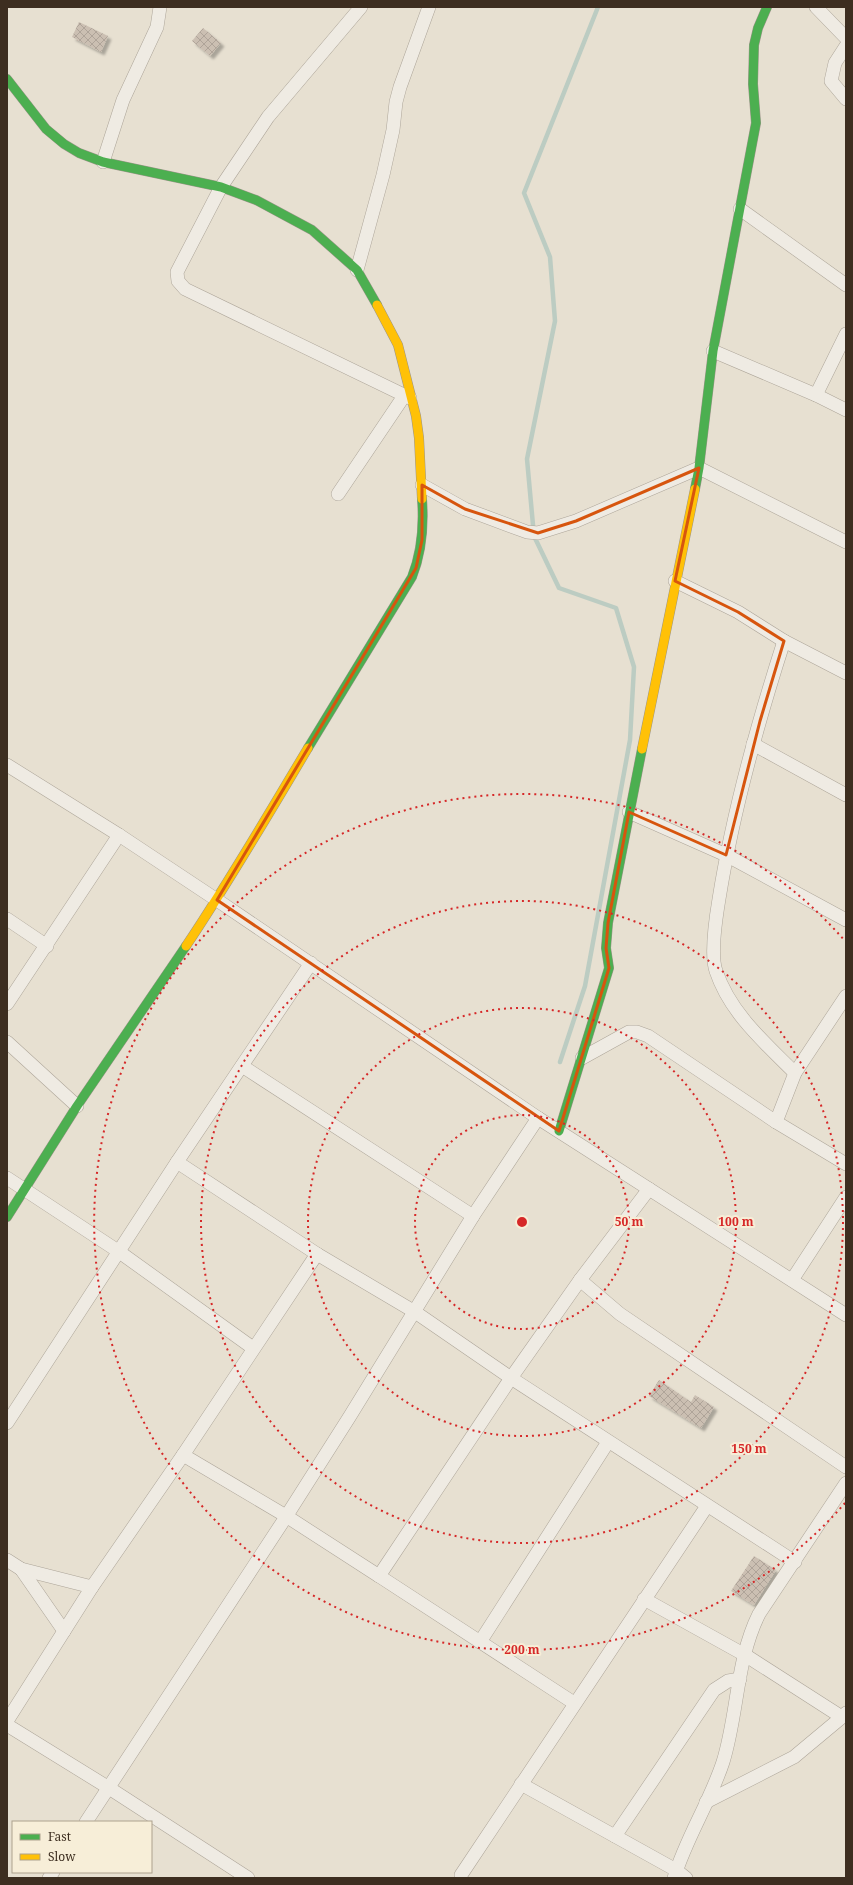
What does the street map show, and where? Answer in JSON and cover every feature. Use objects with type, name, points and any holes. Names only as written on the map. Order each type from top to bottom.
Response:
[{"type":"street","points":[[103,162],[123,100],[157,27],[160,7]]},
{"type":"street","points":[[357,270],[383,175],[393,130],[396,102],[400,87],[429,7]]},
{"type":"street","points":[[559,1131],[582,1058],[587,1034],[609,968],[606,948],[608,923],[675,581],[699,468],[713,350],[756,123],[753,84],[754,46],[758,28],[767,7]]},
{"type":"street","points":[[816,7],[846,38]]},
{"type":"street","points":[[353,10],[268,117],[221,187],[177,272],[181,286],[407,397]]},
{"type":"street","points":[[846,46],[835,63],[831,81],[846,99]]},
{"type":"street","points":[[7,79],[46,129],[64,144],[79,153],[103,162],[221,187],[256,200],[312,230],[357,270],[368,287],[398,345],[407,397],[416,416],[422,485],[422,540],[419,560],[412,577],[332,706],[253,842],[217,900],[77,1106],[7,1217]]},
{"type":"street","points":[[740,209],[846,285]]},
{"type":"street","points":[[816,395],[846,334]]},
{"type":"street","points":[[713,350],[816,395],[846,410]]},
{"type":"street","points":[[338,494],[407,397]]},
{"type":"street","points":[[422,485],[465,509],[527,532],[538,533],[576,521],[699,468]]},
{"type":"street","points":[[699,468],[846,542]]},
{"type":"street","points":[[675,581],[738,612],[784,641],[846,673]]},
{"type":"street","points":[[784,641],[753,744],[726,854],[716,920],[714,963],[716,971],[732,1005],[746,1024],[795,1073]]},
{"type":"street","points":[[753,744],[846,795]]},
{"type":"street","points":[[7,765],[119,835],[217,900],[538,1118],[846,1315]]},
{"type":"street","points":[[629,812],[726,854],[846,920]]},
{"type":"street","points":[[7,1004],[47,946],[119,835]]},
{"type":"street","points":[[7,920],[47,946]]},
{"type":"street","points":[[7,1423],[118,1251],[311,963]]},
{"type":"street","points":[[776,1122],[795,1073],[846,996]]},
{"type":"street","points":[[582,1058],[624,1034],[637,1032],[648,1036],[776,1122],[846,1164]]},
{"type":"street","points":[[7,1042],[77,1106]]},
{"type":"street","points":[[242,1066],[472,1216]]},
{"type":"street","points":[[87,1821],[286,1516],[415,1312],[472,1216],[538,1118]]},
{"type":"street","points":[[177,1162],[317,1254],[415,1312],[608,1442],[794,1562]]},
{"type":"street","points":[[7,1178],[118,1251],[253,1348]]},
{"type":"street","points":[[379,1576],[511,1378],[580,1280],[649,1189]]},
{"type":"street","points":[[792,1280],[846,1197]]},
{"type":"street","points":[[7,1721],[92,1587],[183,1455],[317,1254]]},
{"type":"street","points":[[580,1280],[620,1314],[846,1467]]},
{"type":"street","points":[[480,1642],[608,1442]]},
{"type":"street","points":[[183,1455],[286,1516],[574,1703]]},
{"type":"street","points":[[521,1784],[615,1836],[679,1875],[722,1763],[735,1713],[747,1642],[758,1614],[846,1483]]},
{"type":"street","points":[[462,1877],[574,1703],[707,1506]]},
{"type":"street","points":[[7,1560],[21,1569],[92,1587]]},
{"type":"street","points":[[21,1569],[64,1631]]},
{"type":"street","points":[[644,1599],[745,1655],[844,1715],[794,1757],[706,1802]]},
{"type":"street","points":[[615,1836],[714,1690],[728,1681],[740,1680]]},
{"type":"street","points":[[7,1725],[109,1788],[248,1878]]},
{"type":"highlighted area","points":[[699,468],[675,581],[738,612],[784,641],[760,721],[726,855],[629,812],[608,923],[606,948],[609,968],[559,1131],[217,900],[416,568],[422,540],[422,485],[465,509],[538,533],[576,521]]},
{"type":"building","points":[[79,22],[108,36],[101,52],[72,37]]},
{"type":"building","points":[[203,28],[221,43],[210,56],[192,41]]},
{"type":"building","points":[[659,1380],[691,1402],[695,1395],[714,1407],[701,1428],[649,1396]]},
{"type":"building","points":[[754,1556],[776,1570],[754,1605],[731,1591]]},
{"type":"waterway","points":[[560,1062],[585,986],[630,740],[634,667],[616,608],[559,588],[534,536],[527,459],[555,321],[550,257],[524,193],[598,7]]},
{"type":"traffic: fast","points":[[695,489],[699,468],[713,351],[756,123],[753,84],[754,45],[758,28],[767,7]]},
{"type":"traffic: fast","points":[[7,79],[46,129],[64,144],[79,153],[103,162],[221,187],[256,200],[312,230],[357,270],[377,305]]},
{"type":"traffic: fast","points":[[308,748],[412,577],[422,539],[422,499]]},
{"type":"traffic: fast","points":[[559,1131],[609,968],[606,948],[608,923],[642,749]]},
{"type":"traffic: fast","points":[[7,1217],[77,1106],[186,946]]},
{"type":"traffic: slow","points":[[377,305],[398,345],[416,416],[419,438],[422,499]]},
{"type":"traffic: slow","points":[[642,749],[695,489]]},
{"type":"traffic: slow","points":[[186,946],[233,873],[308,748]]}]
